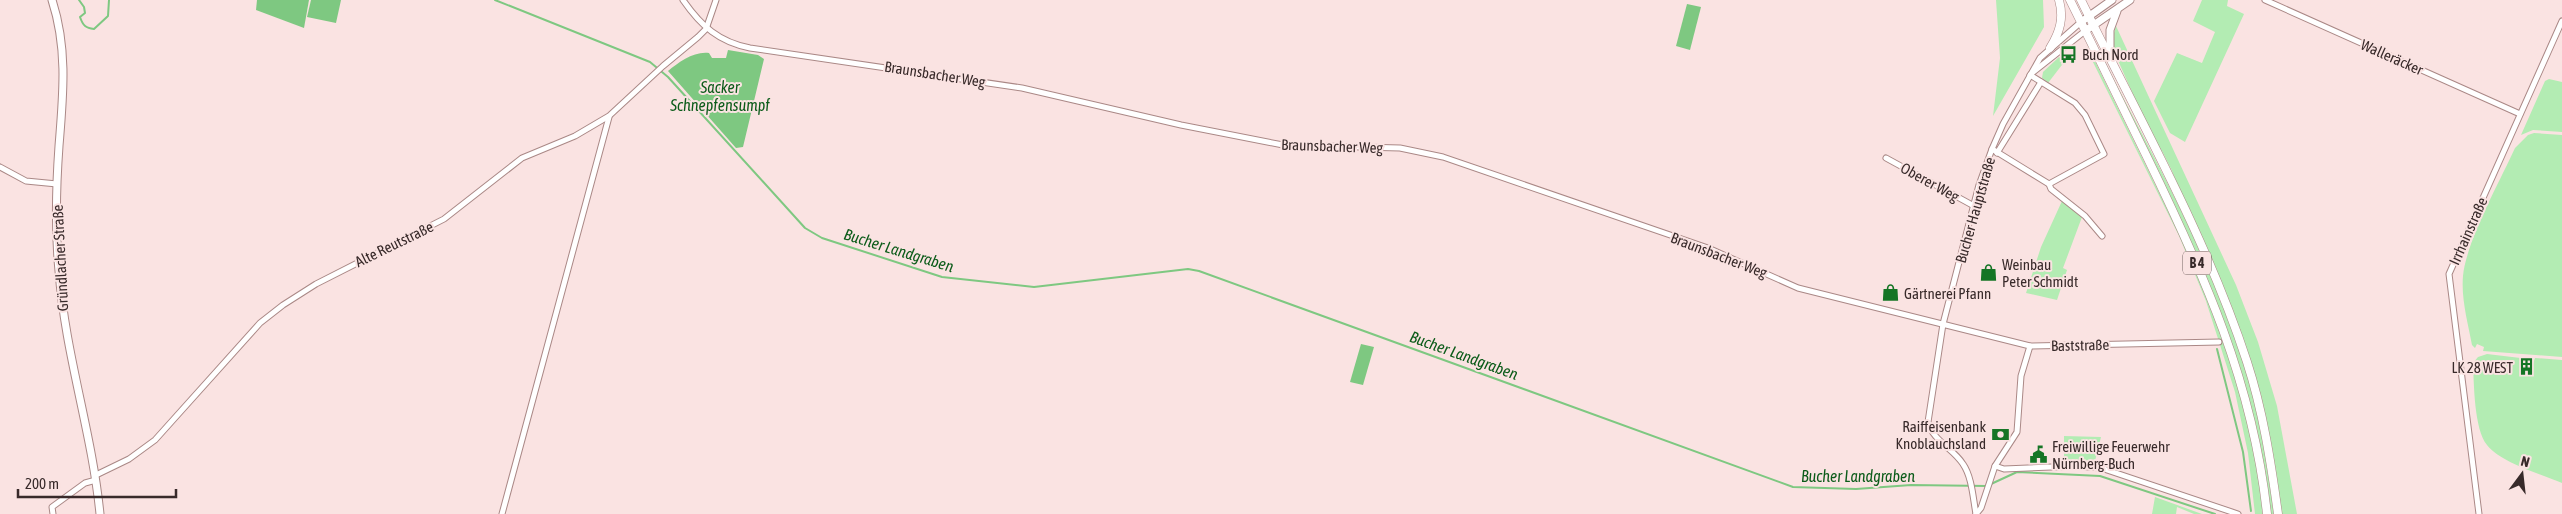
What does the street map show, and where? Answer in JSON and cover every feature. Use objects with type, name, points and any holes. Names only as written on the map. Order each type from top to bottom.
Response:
[{"type":"main road","name":"Gründlacher Straße","points":[[52,0],[63,48],[64,76],[57,184],[58,270],[63,316],[96,478],[100,514]]},
{"type":"main road","points":[[2050,48],[2060,28],[2059,0]]},
{"type":"main road","name":"B 4","points":[[2070,0],[2188,243],[2220,318],[2250,412],[2267,512]]},
{"type":"main road","name":"B 4","points":[[2081,0],[2200,243],[2236,329],[2253,382],[2266,438],[2278,514]]},
{"type":"main road","points":[[2081,22],[2112,0]]},
{"type":"main road","points":[[2085,31],[2130,0]]},
{"type":"main road","points":[[2110,58],[2110,30],[2119,8]]},
{"type":"street","name":"Braunsbacher Weg","points":[[683,0],[706,28],[724,40],[750,48],[1022,88],[1275,144],[1309,147],[1400,148],[1436,155],[1708,248],[1798,288],[1943,324]]},
{"type":"street","points":[[706,28],[716,0]]},
{"type":"street","name":"Walleräcker","points":[[2264,0],[2520,114]]},
{"type":"street","name":"Irrhainstraße","points":[[2479,514],[2449,274],[2562,21]]},
{"type":"street","name":"Bucher Hauptstraße","points":[[1976,514],[1971,486],[1962,461],[1935,436],[1928,422],[1943,324],[1974,206],[2003,124],[2030,75],[2050,48],[2081,22]]},
{"type":"street","name":"Alte Reutstraße","points":[[52,514],[52,507],[85,483],[130,459],[155,440],[260,323],[283,305],[316,284],[444,219],[522,158],[575,136],[609,116],[706,28]]},
{"type":"street","name":"Bucher Hauptstraße","points":[[2030,75],[2085,31]]},
{"type":"street","points":[[2030,75],[2075,103],[2085,115],[2104,154],[2049,184]]},
{"type":"street","name":"Bucher Hauptstraße","points":[[1995,151],[2041,82]]},
{"type":"street","points":[[502,514],[609,116]]},
{"type":"street","points":[[1995,151],[2049,184],[2051,189],[2086,216],[2102,236]]},
{"type":"street","name":"Oberer Weg","points":[[1886,158],[1974,206]]},
{"type":"street","points":[[0,168],[26,180],[57,184]]},
{"type":"street","name":"Baststraße","points":[[1943,324],[2030,346],[2219,342]]},
{"type":"street","points":[[1976,514],[1981,508],[1995,466],[2017,432],[2021,376],[2030,346]]},
{"type":"street","points":[[1995,466],[2004,469],[2068,466],[2101,468],[2136,478],[2238,514]]},
{"type":"shaded area","points":[[1996,0],[2043,0],[2044,27],[1993,116],[2000,58]]},
{"type":"shaded area","points":[[2202,0],[2228,0],[2227,6],[2244,14],[2185,142],[2170,133],[2154,101],[2177,53],[2202,63],[2215,32],[2193,21]]},
{"type":"shaded area","points":[[2116,26],[2236,285],[2258,342],[2277,406],[2297,514],[2281,514],[2258,392],[2172,171],[2162,151],[2157,149],[2113,49],[2111,32],[2114,33]]},
{"type":"shaded area","points":[[2095,42],[2179,206],[2217,289],[2234,332],[2257,410],[2275,514],[2270,514],[2255,422],[2224,321],[2178,215]]},
{"type":"shaded area","points":[[2088,47],[2197,270],[2234,368],[2256,459],[2263,514],[2255,514],[2248,453],[2235,392],[2206,301],[2179,236],[2086,48]]},
{"type":"shaded area","points":[[2059,57],[2065,61],[2048,83],[2042,78],[2043,72]]},
{"type":"shaded area","points":[[2549,79],[2562,82],[2562,132],[2533,130],[2521,135],[2545,81]]},
{"type":"shaded area","points":[[2534,133],[2562,135],[2562,357],[2483,351],[2484,347],[2477,344],[2475,348],[2472,345],[2464,302],[2463,276],[2465,262],[2477,229],[2515,148],[2528,135]]},
{"type":"shaded area","points":[[2062,201],[2082,217],[2063,268],[2067,270],[2057,300],[2026,293],[2041,247]]},
{"type":"shaded area","points":[[2487,354],[2529,359],[2526,367],[2531,369],[2535,358],[2562,360],[2562,483],[2511,463],[2487,445],[2479,428],[2477,418],[2473,363],[2478,357]]},
{"type":"shaded area","points":[[2064,436],[2101,437],[2094,465],[2064,464]]},
{"type":"shaded area","points":[[2155,497],[2202,514],[2194,514],[2177,507],[2176,514],[2152,514]]},
{"type":"water","points":[[257,0],[309,0],[304,28],[256,10]]},
{"type":"water","points":[[311,0],[341,0],[336,23],[307,17]]},
{"type":"water","points":[[1687,4],[1701,7],[1690,50],[1676,46]]},
{"type":"water","name":"Sacker Schnepfensumpf","points":[[728,50],[758,55],[764,59],[743,147],[736,148],[668,71],[692,55],[709,53],[712,58],[726,58]]},
{"type":"water","points":[[1361,344],[1374,347],[1363,385],[1350,382]]},
{"type":"waterway","points":[[79,0],[84,7],[85,13],[80,17],[82,23],[94,29],[108,16],[109,0]]},
{"type":"waterway","name":"Bucher Landgraben","points":[[495,0],[650,62],[668,77],[805,228],[822,238],[942,277],[1034,287],[1188,269],[1199,271],[1793,487],[1856,489],[1911,485],[1987,486]]},
{"type":"waterway","points":[[2217,349],[2243,452],[2251,511]]},
{"type":"waterway","name":"Bucher Landgraben","points":[[1991,484],[2017,472],[2100,476],[2215,514]]},
{"type":"place","name":"Buch Nord","points":[[2068,54]]},
{"type":"place","name":"Weinbau Peter Schmidt","points":[[1988,273]]},
{"type":"place","name":"Gärtnerei Pfann","points":[[1890,293]]},
{"type":"place","name":"LK 28 WEST","points":[[2527,367]]},
{"type":"place","name":"Raiffeisenbank Knoblauchsland","points":[[2000,435]]},
{"type":"place","name":"Freiwillige Feuerwehr Nürnberg-Buch","points":[[2038,455]]}]
